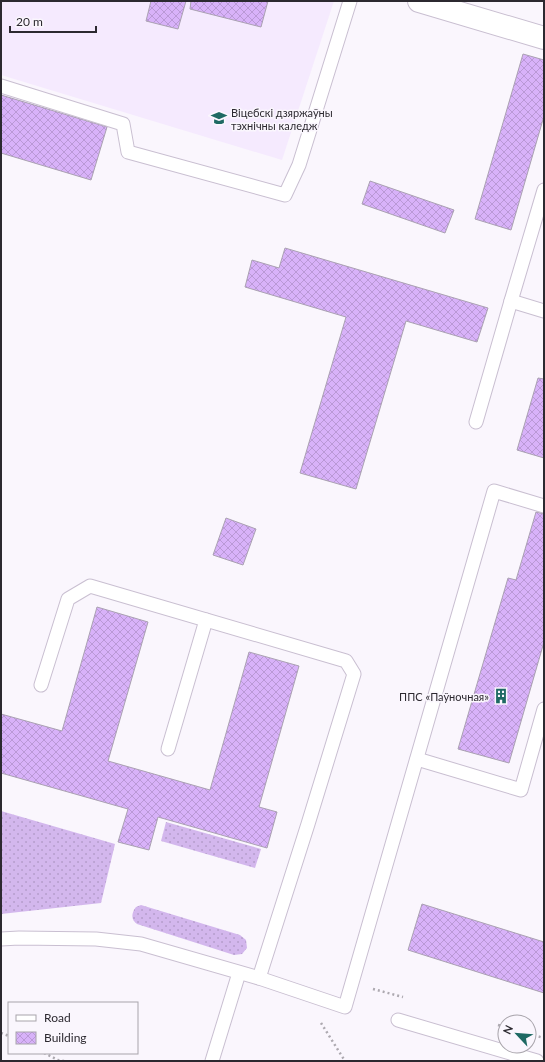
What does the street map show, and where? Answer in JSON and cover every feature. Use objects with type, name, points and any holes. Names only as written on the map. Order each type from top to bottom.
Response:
[{"type":"street","points":[[419,1],[544,38]]},
{"type":"lane","points":[[1,86],[123,124],[128,152],[285,195],[299,165],[350,1]]},
{"type":"lane","points":[[476,422],[544,190]]},
{"type":"lane","points":[[511,301],[544,311]]},
{"type":"lane","points":[[1,939],[96,939],[141,944],[259,978],[345,1007],[494,491],[544,506]]},
{"type":"lane","points":[[41,686],[68,599],[90,586],[346,661],[354,674],[259,978]]},
{"type":"lane","points":[[168,749],[206,620]]},
{"type":"lane","points":[[417,759],[521,790],[544,709]]},
{"type":"lane","points":[[212,1061],[239,973]]},
{"type":"lane","points":[[398,1020],[537,1061]]},
{"type":"path","points":[[302,993],[345,1061]]},
{"type":"path","points":[[46,1054],[58,1060],[64,1061]]},
{"type":"shaded area","name":"Віцебскі дзяржаўны тэхнічны каледж","points":[[1,1],[334,1],[282,160],[1,75]]},
{"type":"shaded area","points":[[1,811],[115,844],[101,903],[1,914]]},
{"type":"shaded area","points":[[166,822],[261,849],[255,868],[161,841]]},
{"type":"shaded area","points":[[141,905],[240,935],[246,940],[247,948],[242,954],[234,955],[137,924],[133,918],[134,909]]},
{"type":"building","points":[[151,1],[186,1],[178,29],[146,21]]},
{"type":"building","points":[[191,1],[268,1],[261,27],[190,9]]},
{"type":"building","points":[[523,54],[544,60],[544,116],[511,230],[475,219]]},
{"type":"building","points":[[1,95],[107,127],[91,180],[1,153]]},
{"type":"building","points":[[370,181],[454,210],[445,233],[362,204]]},
{"type":"building","points":[[285,248],[488,308],[477,342],[406,321],[356,489],[300,473],[346,317],[245,287],[252,260],[279,268]]},
{"type":"building","points":[[538,378],[544,379],[544,458],[517,450]]},
{"type":"building","name":"ППС «Паўночная»","points":[[536,512],[544,514],[544,642],[509,763],[458,749],[508,578],[516,580]]},
{"type":"building","points":[[226,518],[256,529],[243,565],[213,555]]},
{"type":"building","points":[[97,607],[148,622],[108,761],[210,790],[249,652],[299,666],[259,807],[277,812],[267,848],[158,817],[149,850],[118,842],[128,809],[1,773],[1,714],[62,731]]},
{"type":"building","points":[[422,904],[544,942],[544,993],[408,950]]},
{"type":"place","name":"Віцебскі дзяржаўны тэхнічны каледж","points":[[219,118]]},
{"type":"place","name":"ППС «Паўночная»","points":[[501,696]]}]
